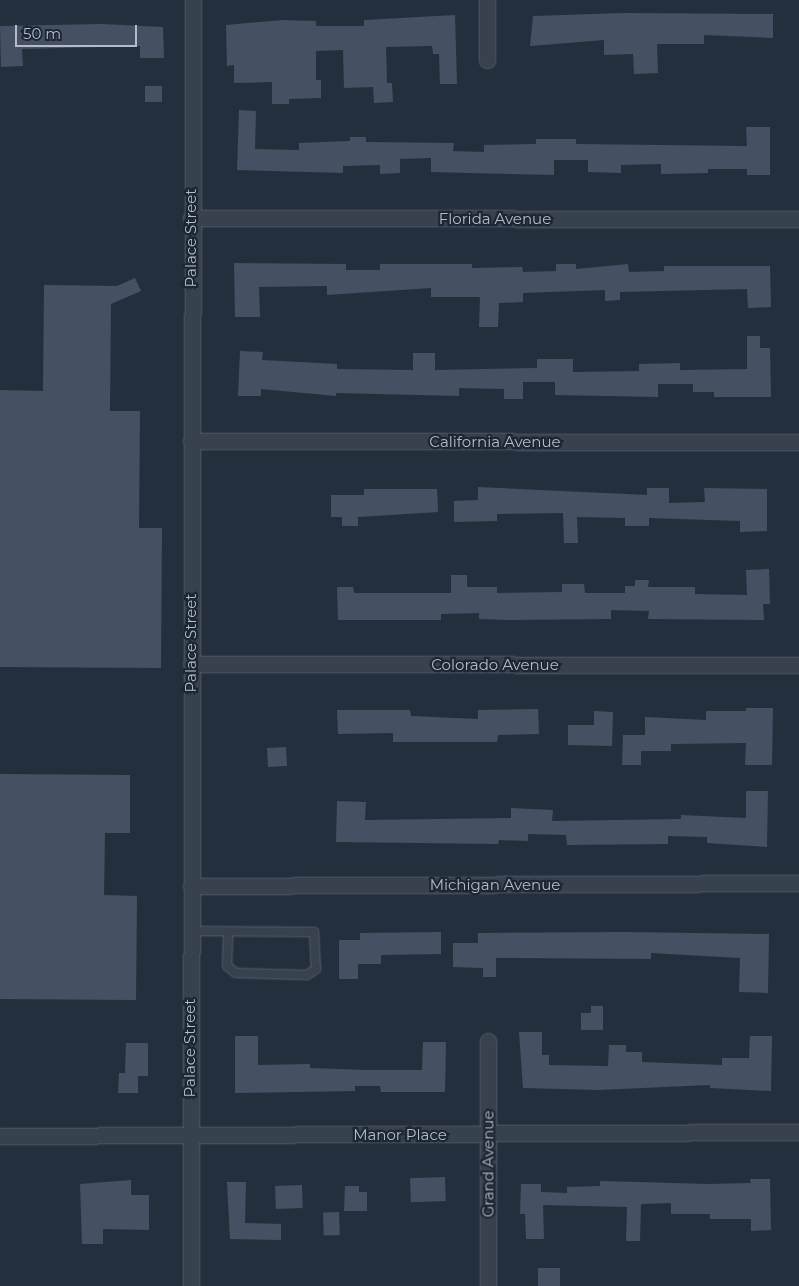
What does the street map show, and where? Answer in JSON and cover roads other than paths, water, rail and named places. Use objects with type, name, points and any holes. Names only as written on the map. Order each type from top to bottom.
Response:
[{"type":"street","name":"Palace Street","points":[[191,1286],[191,218],[193,0]]},
{"type":"street","points":[[487,0],[487,60]]},
{"type":"street","name":"Florida Avenue","points":[[191,218],[799,219]]},
{"type":"street","name":"California Avenue","points":[[191,441],[799,442]]},
{"type":"street","name":"Colorado Avenue","points":[[191,664],[799,665]]},
{"type":"street","name":"Michigan Avenue","points":[[191,886],[799,883]]},
{"type":"street","name":"Grand Avenue","points":[[488,1041],[488,1286]]},
{"type":"street","name":"Manor Place","points":[[0,1136],[488,1136],[799,1132]]},
{"type":"lane","points":[[191,931],[314,932],[316,969],[307,975],[236,973],[227,966],[228,932]]}]
